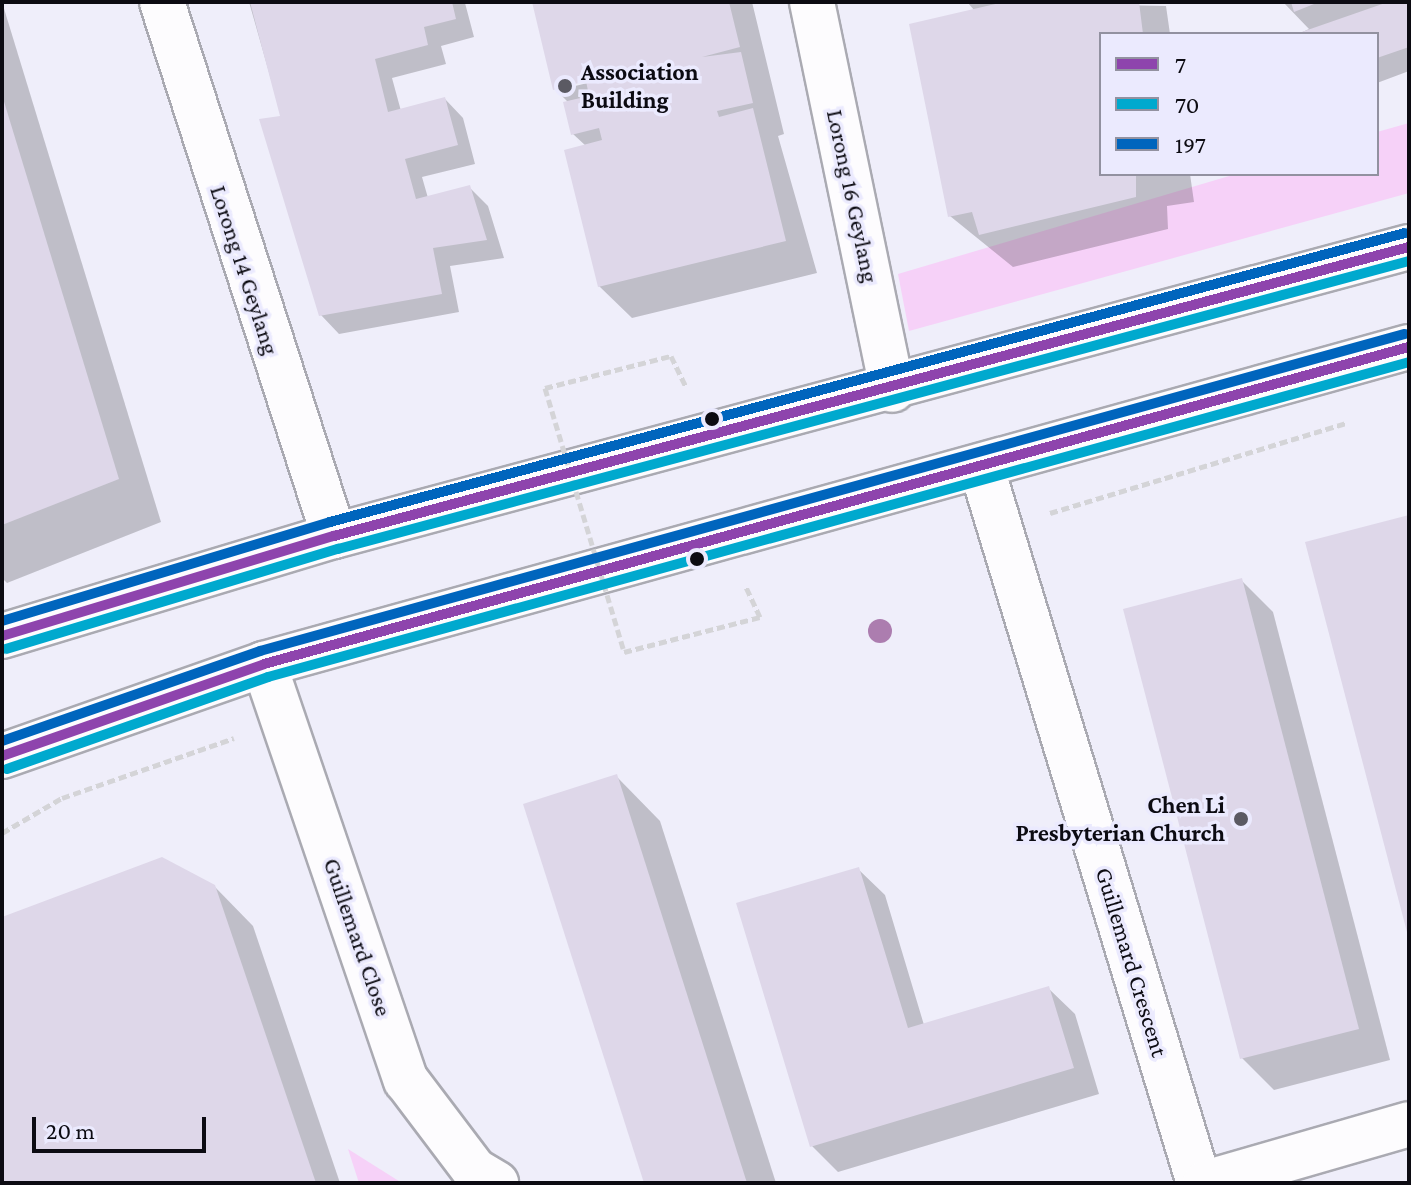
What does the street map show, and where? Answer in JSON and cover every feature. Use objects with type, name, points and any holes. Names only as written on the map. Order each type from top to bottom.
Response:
[{"type":"main road","name":"Lorong 14 Geylang","points":[[162,2],[334,536]]},
{"type":"main road","name":"Lorong 16 Geylang","points":[[812,2],[892,390]]},
{"type":"main road","points":[[2,636],[334,536],[892,390],[1409,247]]},
{"type":"main road","points":[[2,756],[264,664],[1409,347]]},
{"type":"main road","name":"Guillemard Crescent","points":[[981,466],[996,528],[1202,1183],[1409,1124]]},
{"type":"main road","name":"Guillemard Close","points":[[264,664],[406,1080],[474,1170],[496,1183]]},
{"type":"path","points":[[671,356],[545,388],[624,652],[760,617]]},
{"type":"path","points":[[996,528],[1363,418]]},
{"type":"path","points":[[2,833],[62,798],[284,722]]},
{"type":"shaded area","points":[[1409,123],[1409,193],[909,331],[898,274],[1229,176],[1379,176],[1379,131]]},
{"type":"shaded area","points":[[348,1149],[402,1183],[359,1183]]},
{"type":"building","points":[[250,2],[452,2],[456,19],[424,27],[428,45],[375,59],[388,112],[445,97],[458,145],[405,159],[416,199],[470,185],[487,240],[433,248],[442,294],[319,316],[259,119],[280,116]]},
{"type":"building","points":[[532,2],[729,2],[740,47],[702,57],[741,52],[753,103],[717,111],[719,117],[753,108],[786,241],[598,287],[564,150],[602,140],[599,128],[571,135],[563,102],[589,96],[586,81],[553,90]]},
{"type":"building","points":[[1004,2],[1139,2],[1143,32],[1099,32],[1099,176],[1136,176],[1136,197],[979,235],[972,212],[948,217],[909,24]]},
{"type":"building","points":[[1291,2],[1319,2],[1294,12]]},
{"type":"building","points":[[1388,2],[1409,2],[1409,47],[1379,57],[1379,32],[1302,32]]},
{"type":"building","points":[[2,95],[119,479],[2,525]]},
{"type":"building","points":[[1409,515],[1409,936],[1408,936],[1305,542]]},
{"type":"building","name":"Chen Li Presbyterian Church","points":[[1242,578],[1359,1029],[1240,1059],[1123,609]]},
{"type":"building","points":[[617,774],[747,1183],[644,1183],[523,804]]},
{"type":"building","points":[[162,857],[215,885],[316,1183],[2,1183],[2,917]]},
{"type":"building","points":[[859,867],[908,1028],[1049,986],[1074,1068],[810,1147],[736,903]]},
{"type":"transit line","name":"197","points":[[2,621],[330,522],[1405,233]]},
{"type":"transit line","name":"7","points":[[2,636],[334,536],[1409,247]]},
{"type":"transit line","name":"70","points":[[6,649],[338,549],[1409,261]]},
{"type":"transit line","name":"197","points":[[2,741],[260,651],[1405,334]]},
{"type":"transit line","name":"7","points":[[2,756],[264,664],[1409,347]]},
{"type":"transit line","name":"70","points":[[7,769],[268,677],[1409,362]]},
{"type":"place","name":"Association Building","points":[[565,86]]},
{"type":"place","name":"Chen Li Presbyterian Church","points":[[1241,819]]}]
